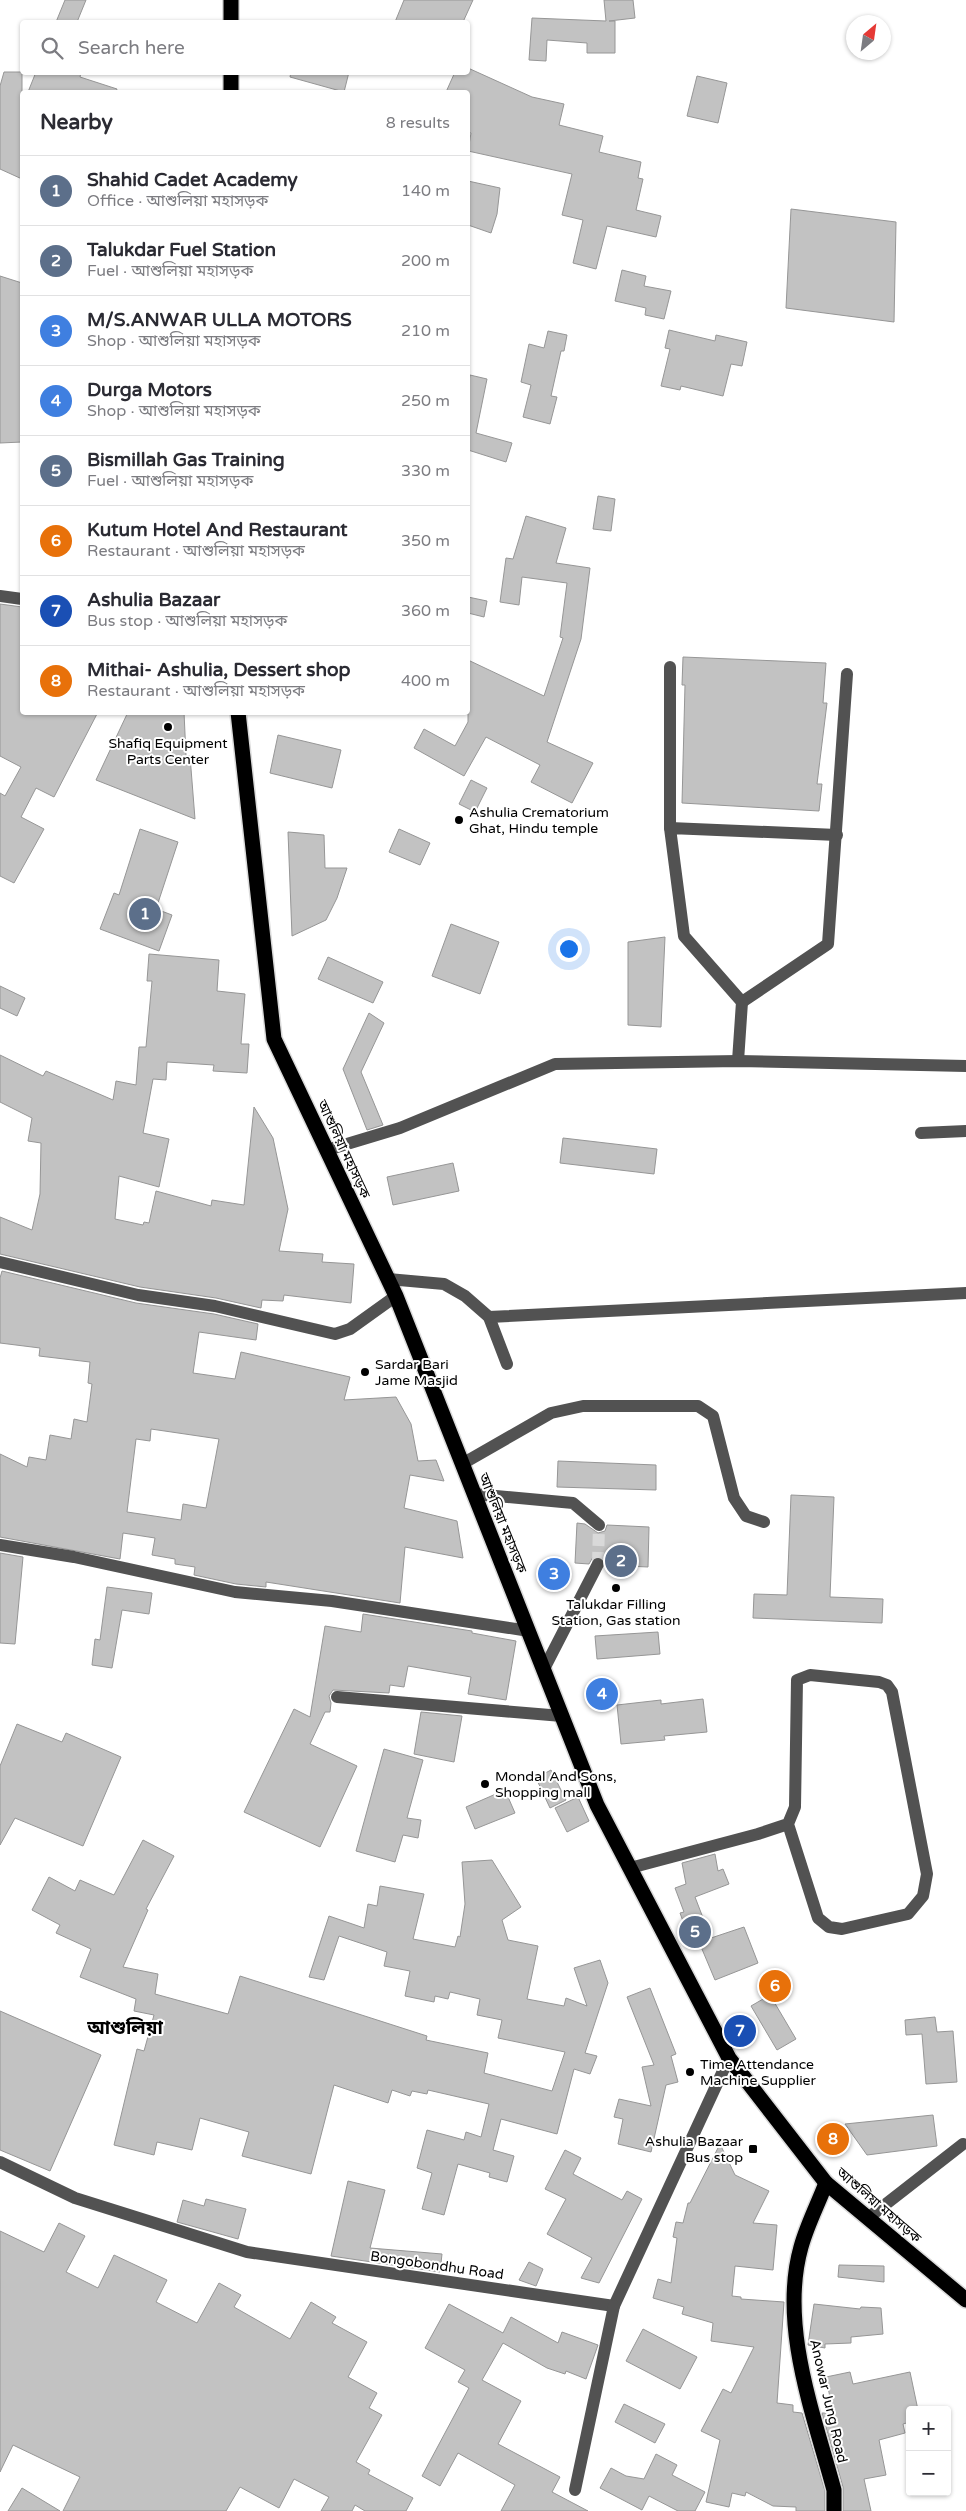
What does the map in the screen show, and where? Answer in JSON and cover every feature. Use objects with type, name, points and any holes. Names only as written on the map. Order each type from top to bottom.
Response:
[{"type":"highway","points":[[231,0],[231,20]]},
{"type":"highway","points":[[231,75],[231,90]]},
{"type":"highway","name":"আশুলিয়া মহাসড়ক","points":[[238,715],[274,1039],[396,1296],[597,1805],[729,2058],[826,2183],[966,2300]]},
{"type":"highway","name":"Anowar Jung Road","points":[[826,2183],[801,2248],[793,2299],[799,2356],[834,2490],[834,2511]]},
{"type":"street","points":[[0,596],[20,599]]},
{"type":"street","points":[[670,667],[670,828],[684,936],[742,1002],[738,1061]]},
{"type":"street","points":[[742,1002],[828,944],[847,674]]},
{"type":"street","points":[[670,828],[837,835]]},
{"type":"street","points":[[327,1150],[400,1128],[555,1064],[738,1061],[966,1066]]},
{"type":"street","points":[[921,1133],[966,1131]]},
{"type":"street","points":[[0,1262],[138,1295],[215,1306],[335,1334],[350,1329],[396,1296]]},
{"type":"street","points":[[388,1279],[444,1284],[465,1296],[489,1317],[507,1364]]},
{"type":"street","points":[[489,1317],[966,1293]]},
{"type":"street","points":[[462,1464],[551,1412],[583,1406],[698,1406],[713,1416],[734,1498],[746,1516],[764,1522]]},
{"type":"street","points":[[474,1494],[573,1502],[599,1524]]},
{"type":"street","points":[[0,1544],[74,1556],[235,1592],[332,1601],[529,1631]]},
{"type":"street","points":[[544,1669],[598,1564]]},
{"type":"street","points":[[630,1868],[758,1834],[788,1824],[795,1807],[796,1680],[810,1675],[879,1682],[887,1685],[892,1692],[927,1874],[924,1896],[908,1914],[842,1928],[829,1927],[818,1918],[788,1824]]},
{"type":"street","points":[[337,1697],[562,1716]]},
{"type":"street","points":[[576,2490],[614,2306],[729,2058]]},
{"type":"street","points":[[868,2218],[963,2144]]},
{"type":"street","name":"Bongobondhu Road","points":[[0,2162],[75,2198],[247,2252],[614,2306]]},
{"type":"building","points":[[65,0],[86,0],[78,20],[57,20]]},
{"type":"building","points":[[404,0],[473,0],[464,20],[396,20]]},
{"type":"building","points":[[604,0],[633,0],[635,18],[609,21],[615,21],[615,53],[587,53],[587,43],[547,40],[546,61],[529,60],[532,18],[606,21]]},
{"type":"building","points":[[470,69],[532,97],[564,104],[559,125],[603,136],[599,152],[641,162],[638,178],[643,179],[636,210],[661,216],[656,237],[607,226],[596,269],[573,263],[583,220],[562,215],[572,174],[470,151],[470,90],[447,90],[454,75],[470,75]]},
{"type":"building","points":[[4,72],[20,72],[20,75],[22,75],[22,90],[20,90],[20,178],[0,169],[0,86]]},
{"type":"building","points":[[35,75],[80,75],[80,77],[117,89],[117,90],[29,90]]},
{"type":"building","points":[[290,75],[348,75],[344,90],[337,90],[290,77]]},
{"type":"building","points":[[697,76],[727,83],[718,123],[687,116]]},
{"type":"building","points":[[470,181],[500,188],[497,214],[491,233],[470,226]]},
{"type":"building","points":[[791,209],[896,222],[894,322],[786,308]]},
{"type":"building","points":[[622,270],[646,276],[644,286],[671,291],[664,319],[645,315],[646,308],[615,301]]},
{"type":"building","points":[[0,276],[20,282],[20,442],[0,443]]},
{"type":"building","points":[[669,330],[715,341],[716,335],[747,342],[742,366],[731,364],[723,396],[681,386],[680,390],[661,386],[670,349],[665,348]]},
{"type":"building","points":[[548,331],[567,335],[564,351],[561,351],[551,396],[557,397],[550,424],[523,417],[531,385],[521,382],[529,344],[544,348]]},
{"type":"building","points":[[470,375],[487,379],[476,433],[512,443],[506,462],[470,451]]},
{"type":"building","points":[[598,496],[615,499],[611,531],[593,529]]},
{"type":"building","points":[[526,516],[566,528],[556,563],[590,568],[581,639],[547,742],[593,763],[572,803],[531,782],[540,765],[486,737],[464,776],[414,748],[424,729],[455,746],[468,722],[468,715],[470,715],[470,661],[544,696],[563,638],[560,637],[567,583],[522,577],[519,605],[500,602],[506,558],[513,559]]},
{"type":"building","points":[[470,597],[487,601],[484,617],[470,614]]},
{"type":"building","points":[[0,604],[20,607],[20,715],[96,715],[54,797],[36,788],[21,817],[44,829],[14,883],[0,876],[0,793],[5,796],[21,767],[0,756]]},
{"type":"building","points":[[683,657],[826,663],[823,703],[827,703],[817,784],[822,784],[819,811],[682,803],[685,685],[682,685]]},
{"type":"building","points":[[127,715],[184,715],[186,756],[190,756],[195,819],[96,780]]},
{"type":"building","points":[[278,735],[341,750],[332,788],[270,773]]},
{"type":"building","points":[[471,780],[487,788],[475,812],[459,804]]},
{"type":"building","points":[[140,829],[178,842],[156,909],[172,915],[159,951],[100,929],[114,893],[119,895]]},
{"type":"building","points":[[399,829],[430,843],[420,865],[389,852]]},
{"type":"building","points":[[288,832],[324,835],[325,868],[347,868],[337,898],[326,920],[292,936]]},
{"type":"building","points":[[451,924],[499,942],[480,994],[432,976]]},
{"type":"building","points":[[665,937],[661,1027],[628,1025],[628,942]]},
{"type":"building","points":[[149,954],[219,960],[217,991],[245,994],[241,1044],[249,1044],[247,1073],[213,1071],[214,1065],[167,1062],[166,1080],[153,1079],[143,1133],[169,1139],[159,1187],[119,1176],[115,1219],[143,1225],[144,1222],[149,1223],[156,1191],[211,1206],[212,1200],[244,1205],[254,1107],[273,1138],[288,1209],[279,1251],[323,1254],[322,1262],[354,1264],[351,1303],[284,1295],[283,1301],[262,1300],[261,1308],[216,1298],[140,1287],[0,1254],[0,1217],[32,1230],[40,1194],[41,1143],[28,1141],[32,1118],[0,1102],[0,1055],[43,1076],[46,1071],[113,1100],[116,1081],[136,1085],[139,1047],[146,1047],[152,981],[147,981]]},
{"type":"building","points":[[328,957],[383,982],[373,1003],[318,979]]},
{"type":"building","points":[[0,986],[25,998],[17,1016],[0,1008]]},
{"type":"building","points":[[369,1013],[384,1023],[361,1072],[383,1125],[367,1130],[343,1069]]},
{"type":"building","points":[[563,1138],[657,1149],[654,1174],[560,1163]]},
{"type":"building","points":[[453,1163],[459,1191],[393,1205],[387,1177]]},
{"type":"building","points":[[2,1271],[136,1303],[214,1314],[258,1324],[256,1340],[199,1332],[193,1373],[235,1379],[241,1352],[350,1377],[344,1400],[396,1397],[411,1424],[418,1461],[436,1460],[444,1481],[410,1475],[404,1508],[457,1521],[463,1558],[405,1547],[400,1603],[266,1582],[266,1587],[236,1584],[194,1575],[195,1567],[175,1564],[175,1559],[152,1555],[155,1538],[123,1533],[120,1559],[0,1537],[0,1454],[27,1467],[29,1457],[46,1460],[50,1435],[71,1439],[74,1419],[87,1422],[92,1384],[88,1383],[90,1362],[39,1356],[40,1348],[0,1343],[0,1278]],"holes":[[[151,1429],[219,1439],[206,1508],[183,1504],[181,1520],[127,1512],[136,1439],[150,1441]]]},
{"type":"building","points":[[558,1461],[656,1465],[656,1490],[557,1487]]},
{"type":"building","points":[[791,1495],[834,1497],[830,1597],[883,1599],[882,1623],[753,1618],[754,1594],[787,1595]]},
{"type":"building","points":[[577,1523],[585,1524],[598,1533],[605,1531],[607,1525],[649,1527],[648,1567],[606,1565],[605,1559],[598,1556],[593,1557],[589,1564],[575,1563]]},
{"type":"building","points":[[0,1553],[23,1557],[15,1644],[0,1643]]},
{"type":"building","points":[[107,1587],[152,1593],[149,1614],[122,1610],[112,1668],[92,1665],[95,1639],[100,1640]]},
{"type":"building","points":[[363,1614],[472,1631],[472,1633],[516,1641],[506,1700],[468,1694],[471,1677],[408,1666],[404,1687],[390,1685],[389,1693],[333,1690],[329,1696],[331,1703],[330,1712],[325,1712],[310,1744],[357,1766],[320,1847],[244,1812],[294,1709],[310,1717],[325,1626],[361,1632]]},
{"type":"building","points":[[658,1632],[660,1654],[597,1659],[595,1636]]},
{"type":"building","points":[[703,1699],[707,1732],[664,1736],[665,1740],[621,1744],[617,1705],[661,1700],[661,1704]]},
{"type":"building","points":[[421,1712],[462,1716],[454,1762],[414,1754]]},
{"type":"building","points":[[17,1724],[62,1742],[66,1733],[121,1757],[83,1846],[15,1818],[0,1845],[0,1766]]},
{"type":"building","points":[[384,1749],[423,1760],[407,1818],[421,1820],[418,1838],[403,1835],[395,1862],[356,1851]]},
{"type":"building","points":[[551,1770],[566,1800],[550,1808],[536,1778]]},
{"type":"building","points":[[505,1790],[515,1813],[475,1829],[466,1807]]},
{"type":"building","points":[[578,1797],[589,1821],[567,1832],[555,1808]]},
{"type":"building","points":[[143,1840],[174,1856],[146,1909],[148,1910],[123,1967],[158,1974],[155,1994],[228,2014],[240,1976],[427,2036],[426,2040],[488,2053],[484,2073],[552,2091],[565,2052],[498,2038],[502,2020],[477,2015],[480,1999],[450,1992],[448,1999],[435,1996],[434,2002],[405,1996],[410,1971],[384,1966],[387,1952],[339,1936],[324,1980],[309,1977],[329,1916],[364,1928],[368,1904],[377,1906],[380,1886],[424,1894],[413,1939],[455,1947],[458,1936],[460,1937],[465,1904],[462,1862],[492,1860],[521,1907],[502,1920],[508,1940],[538,1946],[527,1999],[564,2006],[566,1998],[587,2006],[574,1968],[600,1960],[608,1983],[585,2053],[597,2056],[590,2074],[574,2069],[557,2134],[501,2119],[493,2150],[514,2156],[507,2182],[489,2177],[490,2173],[458,2164],[444,2215],[422,2209],[432,2173],[417,2168],[427,2130],[464,2140],[466,2132],[481,2137],[489,2104],[428,2090],[427,2094],[412,2091],[410,2096],[392,2090],[388,2103],[334,2085],[311,2174],[242,2156],[249,2132],[200,2118],[192,2150],[157,2142],[154,2155],[114,2145],[137,2049],[144,2051],[154,2015],[134,2011],[136,1999],[80,1977],[91,1949],[56,1933],[60,1925],[32,1910],[49,1877],[75,1891],[80,1880],[114,1895]]},
{"type":"building","points":[[715,1854],[718,1871],[723,1869],[729,1884],[695,1897],[710,1936],[691,1943],[680,1913],[684,1912],[675,1888],[686,1884],[682,1863]]},
{"type":"building","points":[[744,1927],[758,1963],[715,1980],[699,1942]]},
{"type":"building","points":[[650,1988],[676,2054],[671,2056],[678,2082],[666,2085],[651,2152],[618,2144],[623,2119],[614,2117],[619,2099],[651,2106],[642,2067],[654,2065],[627,1997]]},
{"type":"building","points":[[770,1995],[796,2039],[777,2050],[751,2006]]},
{"type":"building","points":[[0,2011],[101,2055],[50,2171],[0,2150]]},
{"type":"building","points":[[935,2017],[937,2032],[953,2031],[957,2082],[926,2084],[922,2034],[906,2035],[905,2020]]},
{"type":"building","points":[[933,2115],[937,2146],[867,2155],[845,2124]]},
{"type":"building","points":[[720,2144],[735,2175],[769,2191],[753,2223],[777,2225],[773,2270],[735,2266],[732,2296],[741,2297],[741,2299],[784,2302],[777,2403],[793,2405],[793,2412],[802,2413],[825,2491],[825,2511],[796,2511],[796,2507],[773,2506],[746,2492],[745,2496],[732,2493],[729,2507],[706,2502],[720,2440],[701,2431],[723,2389],[731,2393],[754,2347],[711,2341],[713,2323],[682,2314],[684,2307],[653,2298],[658,2279],[671,2283],[677,2238],[673,2237],[676,2222],[683,2223],[688,2203],[690,2203]]},
{"type":"building","points":[[565,2150],[581,2158],[573,2174],[622,2200],[627,2191],[642,2199],[599,2283],[581,2278],[592,2258],[547,2234],[566,2199],[545,2189]]},
{"type":"building","points":[[348,2181],[385,2190],[370,2248],[442,2254],[440,2272],[331,2256]]},
{"type":"building","points":[[206,2199],[246,2209],[238,2239],[177,2222],[183,2200],[204,2206]]},
{"type":"building","points":[[59,2223],[85,2236],[66,2272],[98,2288],[114,2255],[167,2280],[156,2302],[197,2323],[219,2283],[241,2295],[234,2307],[290,2339],[311,2302],[336,2317],[332,2323],[367,2342],[348,2377],[377,2393],[369,2408],[382,2415],[356,2462],[370,2470],[368,2474],[413,2498],[406,2511],[365,2511],[355,2505],[352,2511],[321,2511],[329,2497],[294,2479],[279,2508],[240,2487],[226,2511],[63,2511],[80,2477],[13,2445],[0,2472],[0,2231],[44,2252]]},
{"type":"building","points":[[529,2262],[543,2269],[536,2286],[519,2280]]},
{"type":"building","points":[[839,2265],[884,2266],[884,2282],[838,2277]]},
{"type":"building","points":[[449,2304],[503,2333],[511,2317],[558,2343],[562,2332],[598,2345],[586,2379],[566,2371],[565,2374],[547,2368],[503,2343],[482,2380],[521,2401],[498,2444],[560,2477],[552,2492],[588,2511],[501,2511],[515,2485],[458,2453],[440,2486],[422,2476],[469,2388],[458,2382],[465,2370],[425,2348]]},
{"type":"building","points":[[814,2304],[860,2309],[861,2307],[881,2308],[883,2334],[851,2337],[851,2343],[825,2344],[825,2348],[808,2345]]},
{"type":"building","points":[[643,2329],[697,2357],[680,2389],[626,2361]]},
{"type":"building","points":[[850,2372],[853,2384],[910,2372],[917,2406],[906,2406],[906,2423],[903,2424],[905,2433],[879,2440],[886,2475],[864,2479],[871,2511],[843,2511],[843,2487],[822,2413],[833,2413],[826,2377]]},
{"type":"building","points":[[624,2404],[665,2424],[655,2443],[615,2422]]},
{"type":"building","points":[[656,2454],[677,2465],[672,2475],[705,2492],[695,2511],[678,2511],[649,2496],[642,2510],[600,2488],[611,2468],[626,2476],[644,2479]]},
{"type":"building","points":[[22,2488],[60,2511],[8,2511]]},
{"type":"tunnel","points":[[598,1564],[599,1525]]},
{"type":"place","name":"Shafiq Equipment Parts Center","points":[[168,727]]},
{"type":"place","name":"Ashulia Crematorium Ghat, Hindu temple","points":[[459,820]]},
{"type":"place","name":"Shahid Cadet Academy","points":[[145,914]]},
{"type":"place","name":"Sardar Bari Jame Masjid","points":[[365,1372]]},
{"type":"place","name":"Talukdar Fuel Station","points":[[621,1561]]},
{"type":"place","name":"M/S.ANWAR ULLA MOTORS","points":[[554,1574]]},
{"type":"place","name":"Talukdar Filling Station, Gas station","points":[[616,1588]]},
{"type":"place","name":"Durga Motors","points":[[602,1694]]},
{"type":"place","name":"Mondal And Sons, Shopping mall","points":[[485,1784]]},
{"type":"place","name":"Bismillah Gas Training","points":[[695,1932]]},
{"type":"place","name":"Kutum Hotel And Restaurant","points":[[775,1986]]},
{"type":"place","name":"Ashulia Bazaar","points":[[740,2031]]},
{"type":"place","name":"Time Attendance Machine Supplier","points":[[690,2072]]},
{"type":"place","name":"Mithai- Ashulia, Dessert shop","points":[[833,2139]]},
{"type":"place","name":"Ashulia Bazaar Bus stop","points":[[753,2149]]},
{"type":"district","name":"আশুলিয়া","points":[[125,2027]]}]
